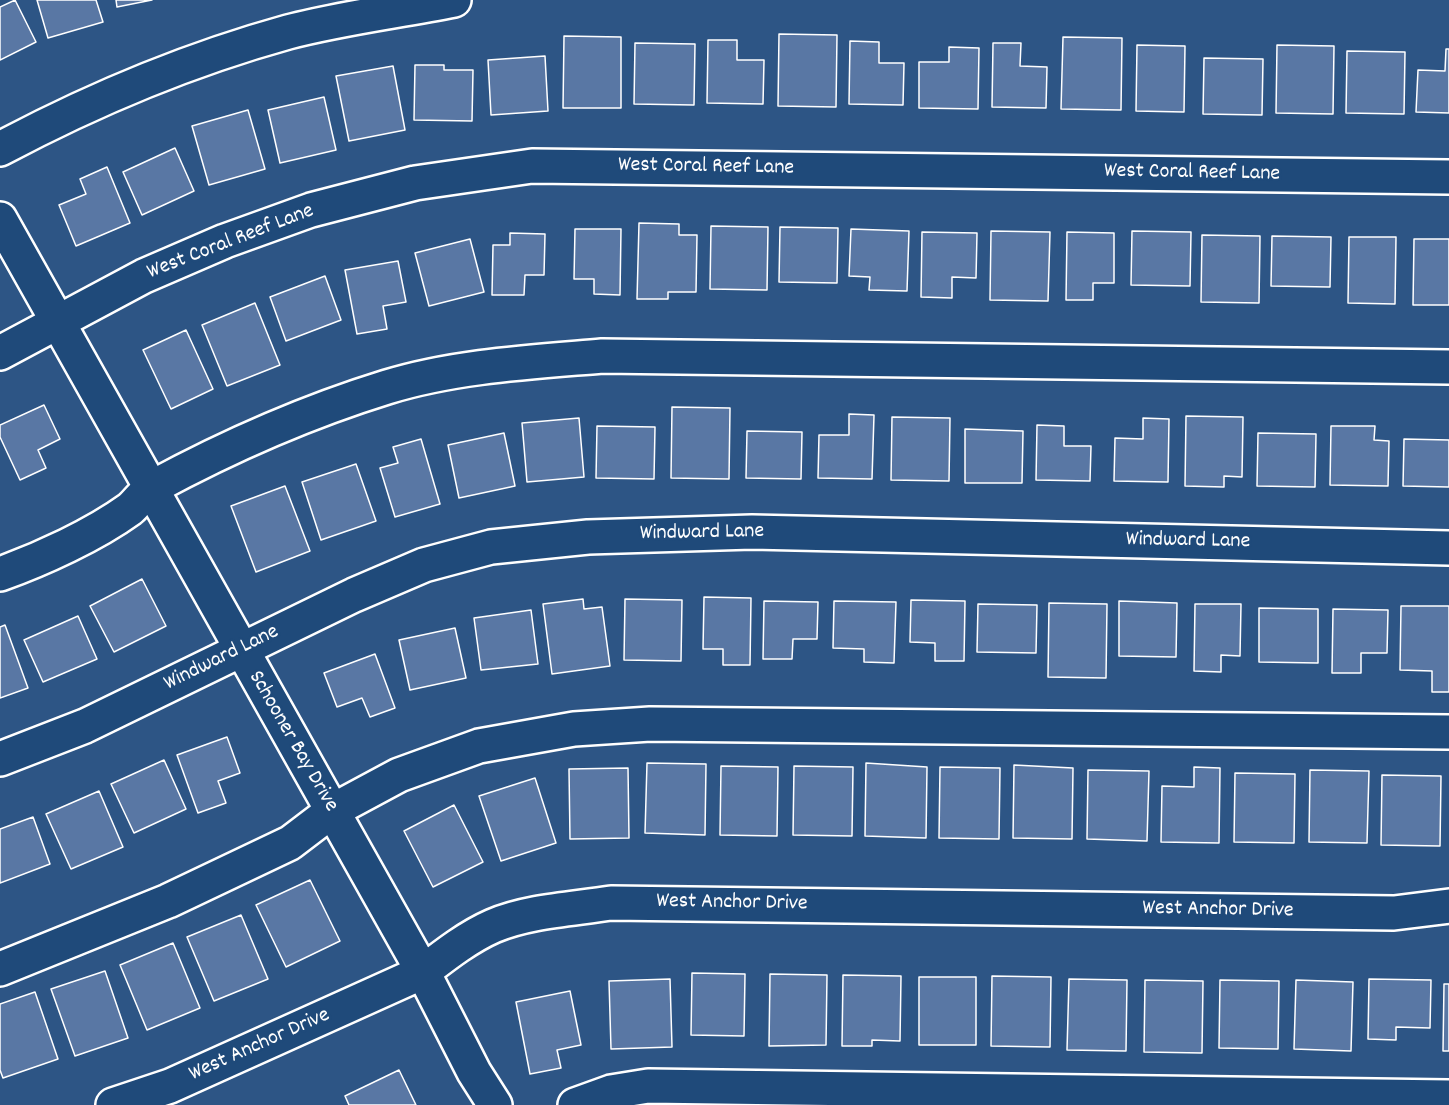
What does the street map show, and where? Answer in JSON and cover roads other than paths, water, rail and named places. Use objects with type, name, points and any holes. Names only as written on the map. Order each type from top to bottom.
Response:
[{"type":"street","points":[[0,149],[76,109],[171,70],[289,32],[454,0]]},
{"type":"street","name":"West Coral Reef Lane","points":[[0,354],[144,276],[225,241],[311,210],[415,183],[532,166],[1449,177]]},
{"type":"street","name":"Schooner Bay Drive","points":[[0,219],[240,651],[423,972],[474,1072],[495,1105]]},
{"type":"street","points":[[0,574],[26,564],[97,528],[130,508],[150,489],[252,437],[388,387],[500,364],[602,356],[1449,367]]},
{"type":"street","name":"Windward Lane","points":[[0,759],[85,726],[354,595],[424,565],[491,547],[588,537],[752,532],[1449,548]]},
{"type":"street","points":[[0,969],[168,901],[290,843],[332,811],[399,775],[478,746],[574,729],[662,724],[1449,732]]},
{"type":"street","name":"West Anchor Drive","points":[[113,1105],[170,1086],[423,972],[453,949],[493,926],[542,913],[611,903],[1394,913],[1449,906]]},
{"type":"street","name":"West Anchor Drive","points":[[1394,913],[1449,922]]},
{"type":"street","points":[[575,1105],[612,1092],[648,1086],[1449,1097]]}]
